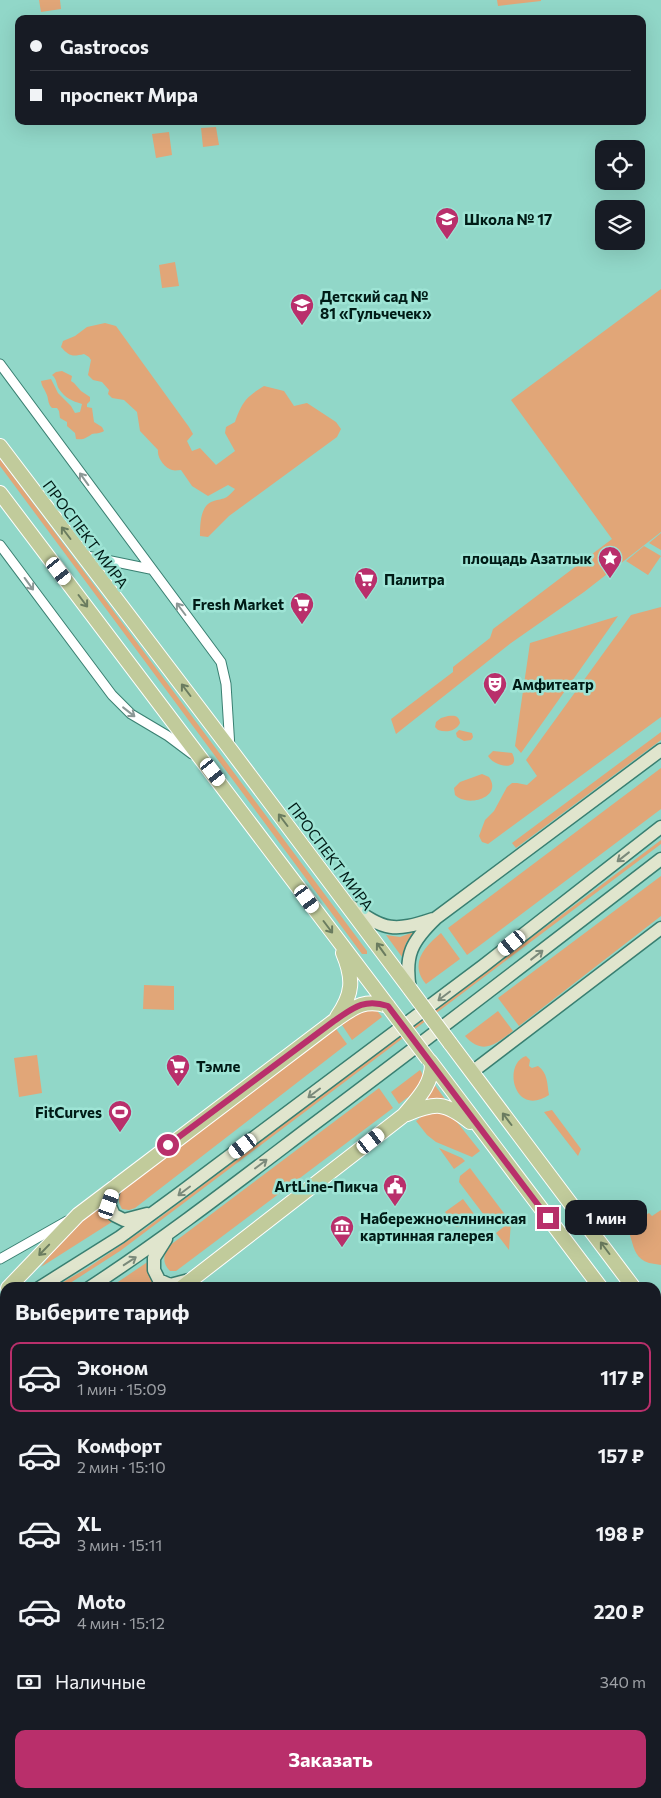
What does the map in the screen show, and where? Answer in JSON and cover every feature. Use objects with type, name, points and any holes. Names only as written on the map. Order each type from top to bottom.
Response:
[{"type":"main road","name":"ПРОСПЕКТ МИРА","points":[[0,446],[630,1282]]},
{"type":"main road","points":[[0,493],[213,772],[339,943],[596,1282]]},
{"type":"main road","points":[[410,989],[407,972],[408,959],[412,948],[417,938],[436,918],[661,750]]},
{"type":"main road","points":[[49,1282],[120,1237],[154,1212],[483,966],[661,827]]},
{"type":"main road","points":[[98,1282],[135,1258],[476,1002],[661,859]]},
{"type":"main road","points":[[344,902],[376,924],[388,928],[408,927],[436,918]]},
{"type":"main road","points":[[472,1072],[661,928]]},
{"type":"main road","points":[[334,1021],[347,1000],[351,983],[348,963],[339,943]]},
{"type":"main road","points":[[14,1282],[78,1215],[334,1021],[357,1006],[366,1003],[378,1003],[388,1006]]},
{"type":"main road","points":[[188,1282],[404,1115],[428,1085],[432,1071],[430,1061]]},
{"type":"main road","points":[[404,1115],[422,1108],[448,1106],[485,1134]]},
{"type":"main road","points":[[115,1186],[109,1204],[114,1216],[124,1220],[154,1212]]},
{"type":"main road","points":[[164,1282],[160,1280],[154,1270],[154,1258],[169,1232]]},
{"type":"street","points":[[0,364],[150,569],[221,662],[226,684],[230,749]]},
{"type":"street","points":[[0,545],[112,695],[131,714],[182,746],[213,772]]},
{"type":"street","points":[[82,555],[150,569]]},
{"type":"street","points":[[0,1259],[78,1215]]},
{"type":"shaded area","points":[[39,0],[60,0],[61,9],[41,12]]},
{"type":"shaded area","points":[[497,0],[541,0],[541,1],[498,6]]},
{"type":"shaded area","points":[[216,127],[219,145],[203,147],[201,128]]},
{"type":"shaded area","points":[[169,132],[172,155],[156,158],[152,134]]},
{"type":"shaded area","points":[[175,262],[179,286],[162,288],[159,265]]},
{"type":"shaded area","points":[[661,289],[661,532],[584,592],[511,643],[396,734],[391,719],[453,672],[453,667],[490,638],[493,629],[612,539],[511,400]]},
{"type":"shaded area","points":[[105,323],[116,326],[189,427],[193,434],[187,441],[192,451],[200,448],[216,465],[235,451],[225,433],[226,427],[235,422],[240,409],[249,397],[264,386],[284,391],[294,406],[307,403],[336,422],[341,429],[337,437],[229,516],[208,537],[200,536],[201,517],[207,504],[226,498],[235,489],[228,485],[208,496],[192,486],[181,470],[169,469],[160,459],[158,450],[140,431],[137,412],[124,400],[112,398],[108,394],[109,390],[102,382],[93,380],[88,375],[91,360],[89,357],[84,354],[71,355],[61,347],[63,341],[75,336],[87,327]]},
{"type":"shaded area","points":[[62,371],[72,376],[71,381],[90,397],[87,407],[92,408],[94,422],[102,427],[104,431],[83,439],[76,439],[75,433],[67,426],[67,422],[60,418],[57,408],[50,406],[41,381],[51,379],[58,393],[75,413],[80,412],[82,404],[64,395],[52,375]]},
{"type":"shaded area","points":[[0,459],[367,951],[367,954],[362,954],[0,466]]},
{"type":"shaded area","points":[[661,533],[661,550],[649,543]]},
{"type":"shaded area","points":[[644,546],[661,556],[648,575],[626,561]]},
{"type":"shaded area","points":[[661,607],[661,717],[488,844],[482,842],[479,836],[485,820],[494,811],[507,787],[512,783],[527,785],[537,776],[526,760],[631,615]]},
{"type":"shaded area","points":[[618,616],[521,753],[515,746],[530,643]]},
{"type":"shaded area","points":[[448,716],[458,717],[460,723],[458,726],[451,731],[438,730],[435,727],[436,722]]},
{"type":"shaded area","points":[[459,730],[472,733],[473,737],[471,740],[464,741],[457,737],[456,733]]},
{"type":"shaded area","points":[[661,732],[661,740],[516,848],[512,843]]},
{"type":"shaded area","points":[[493,751],[512,753],[513,763],[506,766],[491,760],[488,756]]},
{"type":"shaded area","points":[[661,768],[661,809],[467,955],[448,928]]},
{"type":"shaded area","points":[[482,774],[489,777],[492,784],[488,795],[475,800],[468,800],[461,799],[455,795],[454,788],[460,782]]},
{"type":"shaded area","points":[[661,840],[661,844],[120,1251],[72,1282],[63,1282],[146,1228]]},
{"type":"shaded area","points":[[661,876],[661,916],[519,1026],[498,998]]},
{"type":"shaded area","points":[[414,932],[406,943],[402,957],[386,935],[400,937]]},
{"type":"shaded area","points":[[441,933],[460,959],[426,984],[419,970],[421,956],[429,944]]},
{"type":"shaded area","points":[[144,985],[174,986],[174,1010],[143,1009]]},
{"type":"shaded area","points":[[375,1008],[382,1017],[352,1040],[340,1022],[359,1009]]},
{"type":"shaded area","points":[[498,1011],[513,1031],[507,1036],[495,1044],[484,1047],[472,1042],[465,1036]]},
{"type":"shaded area","points":[[334,1026],[347,1044],[135,1208],[129,1210],[122,1209],[119,1198],[122,1186]]},
{"type":"shaded area","points":[[37,1055],[42,1093],[19,1097],[14,1058]]},
{"type":"shaded area","points":[[526,1056],[530,1060],[529,1066],[532,1068],[538,1066],[544,1072],[546,1079],[549,1095],[537,1100],[527,1100],[520,1095],[515,1087],[515,1069],[519,1061]]},
{"type":"shaded area","points":[[420,1070],[423,1075],[421,1085],[399,1104],[391,1092]]},
{"type":"shaded area","points":[[434,1084],[445,1099],[436,1098],[429,1100],[426,1096]]},
{"type":"shaded area","points":[[379,1088],[393,1108],[176,1271],[170,1271],[164,1259],[169,1246]]},
{"type":"shaded area","points":[[552,1110],[581,1149],[578,1156],[544,1112]]},
{"type":"shaded area","points":[[439,1111],[453,1117],[480,1151],[472,1157],[436,1142],[427,1135],[416,1121],[426,1113]]},
{"type":"shaded area","points":[[439,1148],[462,1158],[465,1161],[454,1169]]},
{"type":"shaded area","points":[[470,1168],[506,1216],[497,1223],[490,1223],[459,1182],[460,1176]]},
{"type":"shaded area","points":[[104,1197],[115,1220],[41,1267],[78,1218]]},
{"type":"shaded area","points":[[463,1199],[480,1222],[456,1227],[445,1212]]},
{"type":"shaded area","points":[[634,1200],[640,1201],[642,1204],[640,1212],[642,1217],[649,1213],[652,1216],[661,1210],[661,1265],[649,1263],[641,1259],[637,1254],[626,1226],[611,1217],[612,1211],[620,1209]]},
{"type":"shaded area","points":[[511,1221],[509,1250],[496,1233]]},
{"type":"shaded area","points":[[149,1261],[161,1282],[118,1282]]},
{"type":"place","name":"Школа № 17","points":[[447,240]]},
{"type":"place","name":"Детский сад № 81 «Гульчечек»","points":[[302,326]]},
{"type":"place","name":"площадь Азатлык","points":[[610,579]]},
{"type":"place","name":"Палитра","points":[[366,600]]},
{"type":"place","name":"Fresh Market","points":[[302,625]]},
{"type":"place","name":"Амфитеатр","points":[[495,705]]},
{"type":"place","name":"Тэмле","points":[[178,1087]]},
{"type":"place","name":"FitCurves","points":[[120,1133]]},
{"type":"place","name":"ArtLine-Пикча","points":[[395,1207]]},
{"type":"place","name":"Набережночелнинская картинная галерея","points":[[342,1248]]},
{"type":"route","points":[[168,1145],[349,1010],[366,1003],[378,1003],[388,1006],[548,1218]]}]
